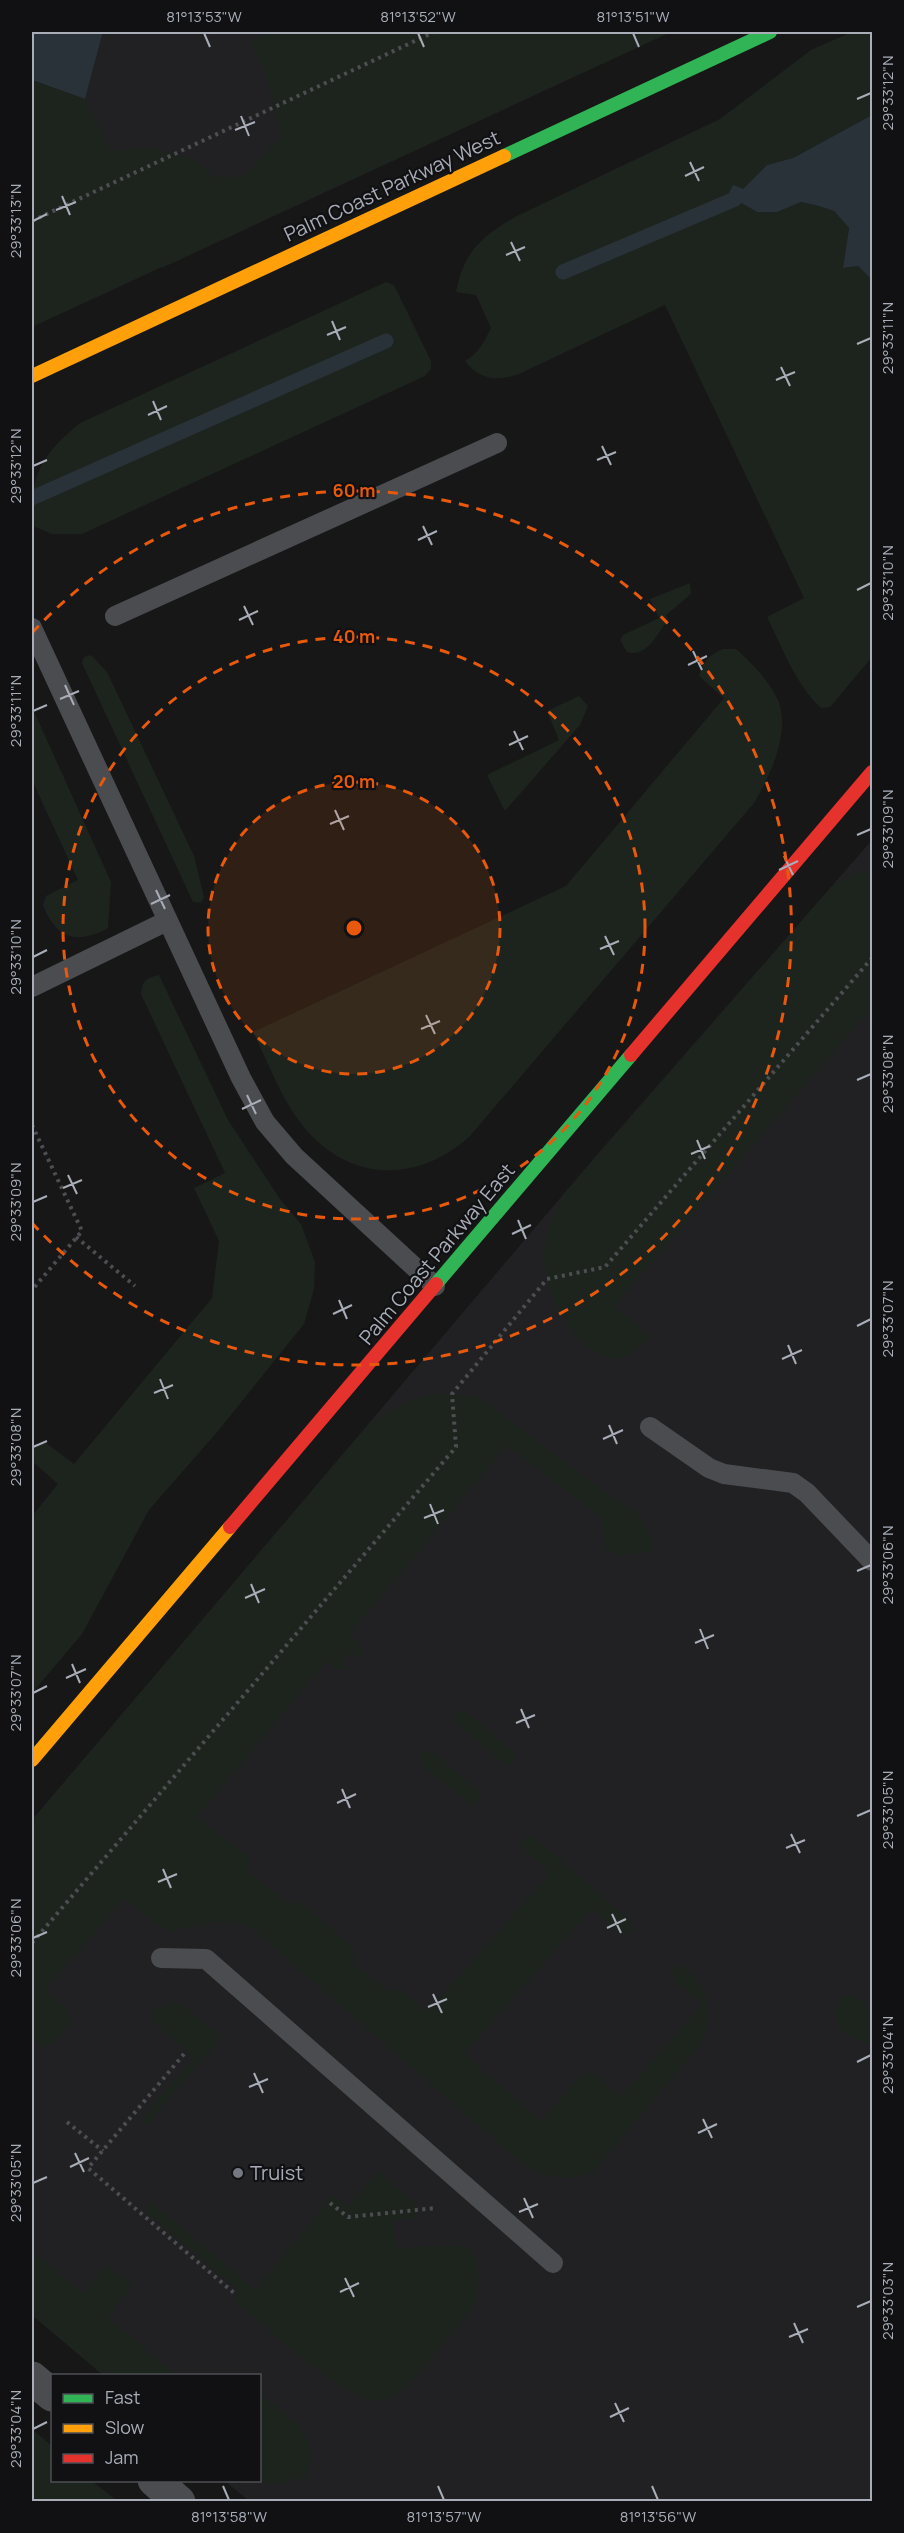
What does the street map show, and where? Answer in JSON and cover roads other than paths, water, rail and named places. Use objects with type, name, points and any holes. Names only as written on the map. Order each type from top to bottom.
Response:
[{"type":"main road","name":"Palm Coast Parkway West","points":[[32,376],[770,32]]},
{"type":"main road","name":"Palm Coast Parkway East","points":[[32,1760],[873,772]]},
{"type":"street","points":[[32,2378],[51,2394]]},
{"type":"street","points":[[155,2482],[179,2502]]},
{"type":"lane","points":[[115,616],[497,443]]},
{"type":"lane","points":[[32,628],[241,1078],[265,1122],[294,1156],[435,1286]]},
{"type":"lane","points":[[32,987],[167,921]]},
{"type":"lane","points":[[650,1427],[709,1468],[724,1474],[793,1483],[807,1493],[870,1558]]},
{"type":"lane","points":[[161,1958],[206,1959],[553,2263]]},
{"type":"waterway","points":[[563,272],[735,199]]},
{"type":"waterway","points":[[32,498],[386,341]]},
{"type":"place","name":"Truist","points":[[238,2173]]}]
